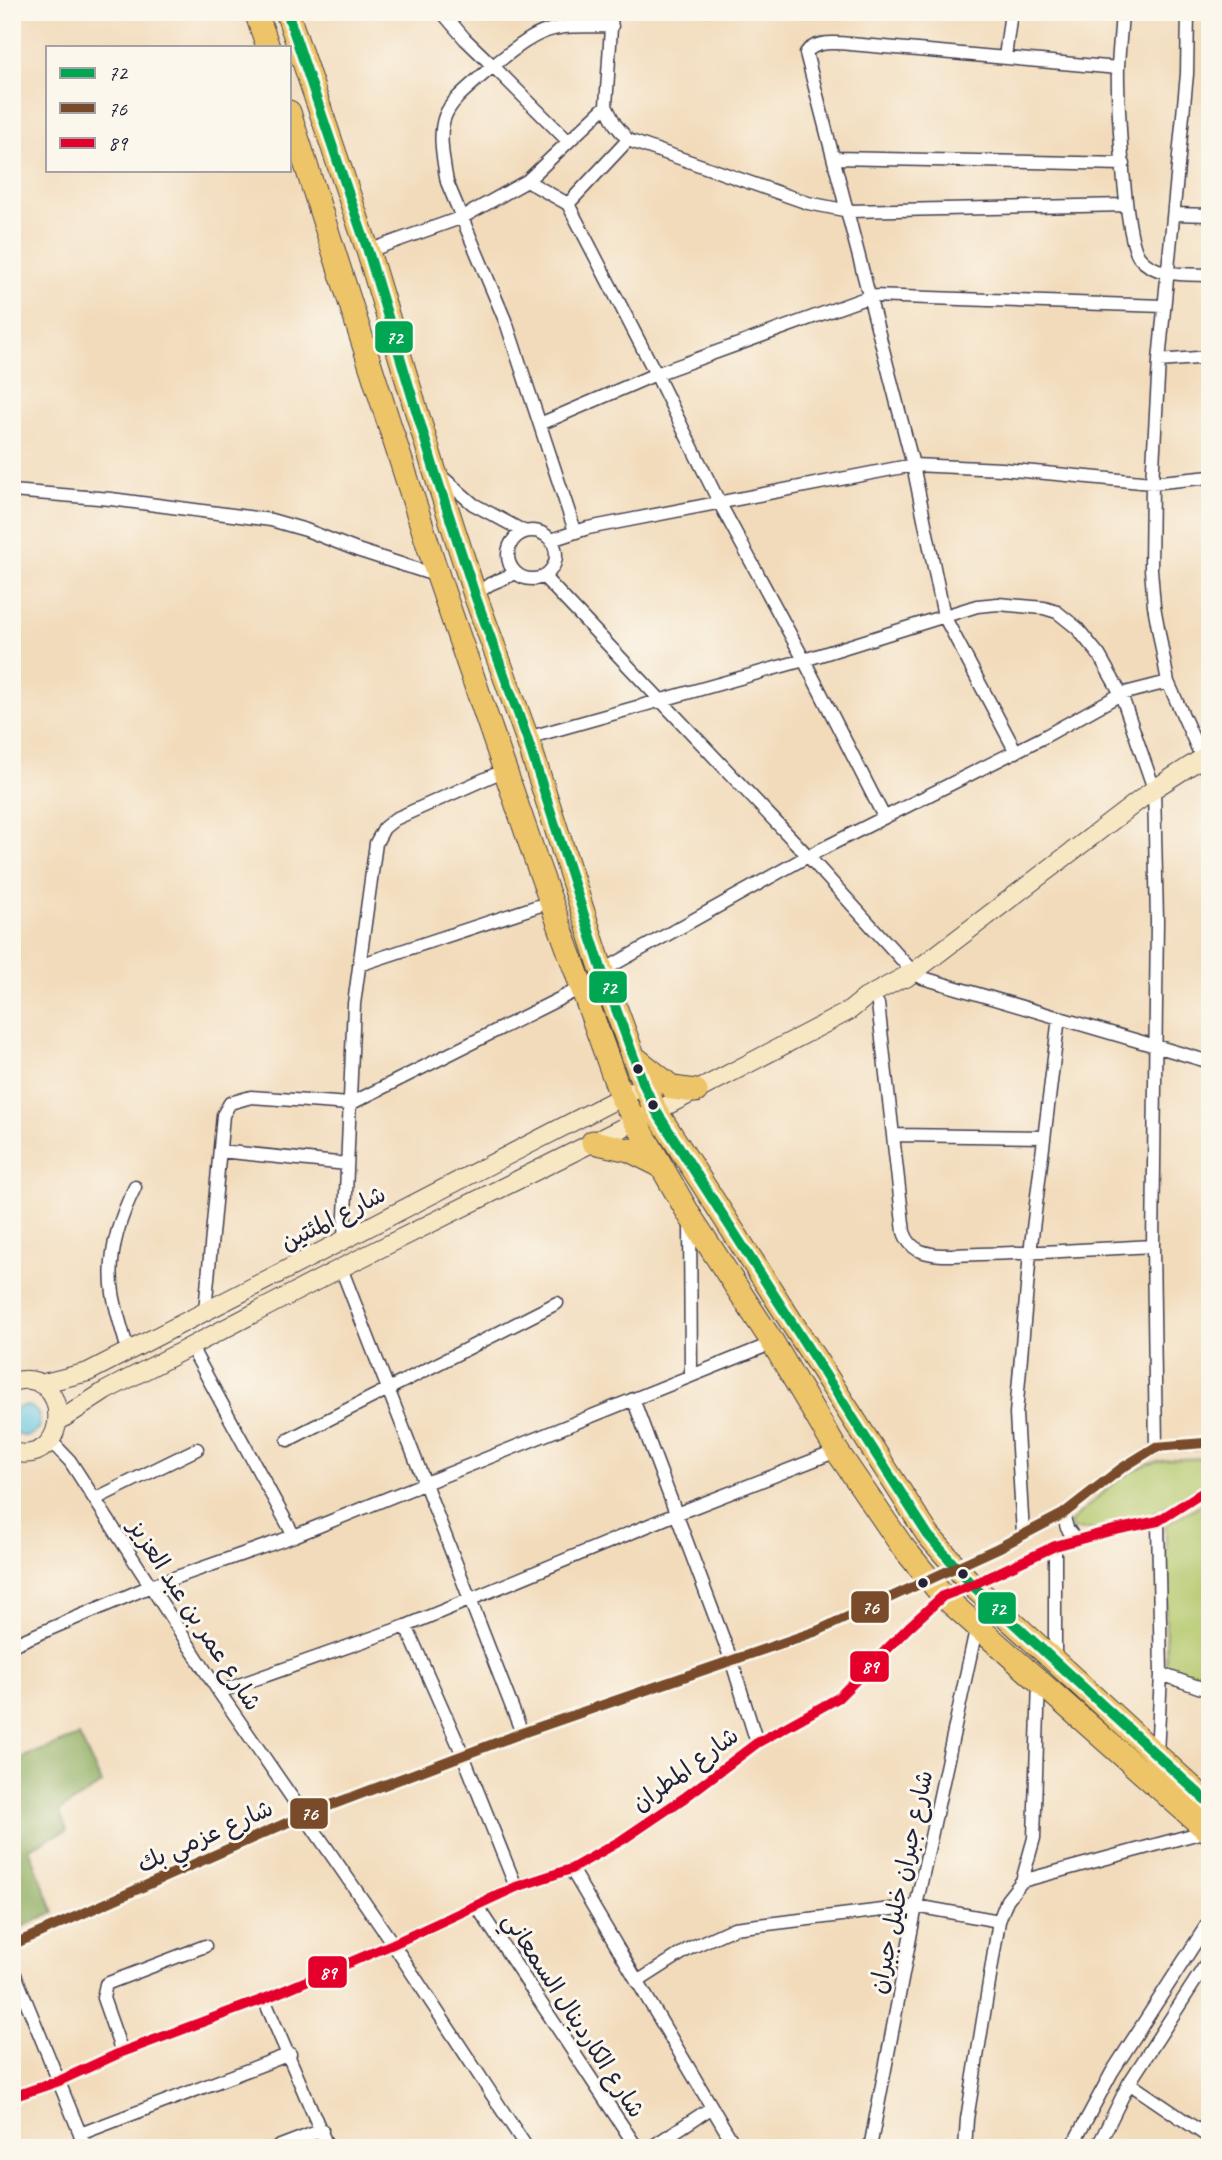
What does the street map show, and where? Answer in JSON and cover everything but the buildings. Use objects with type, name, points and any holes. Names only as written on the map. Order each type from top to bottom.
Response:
[{"type":"highway","points":[[256,12],[268,46]]},
{"type":"highway","points":[[288,12],[368,251],[475,595],[527,738],[602,971],[656,1111],[928,1535],[972,1585],[1210,1804]]},
{"type":"highway","points":[[290,115],[438,576],[550,902],[621,1096],[690,1216],[773,1343],[837,1451],[902,1546],[936,1588],[1208,1832]]},
{"type":"highway","points":[[633,1056],[673,1088],[696,1091]]},
{"type":"highway","points":[[593,1142],[629,1150],[661,1166]]},
{"type":"street","points":[[442,12],[465,39],[568,141]]},
{"type":"street","points":[[612,12],[606,106],[615,124],[628,140],[808,203],[849,212],[1126,205]]},
{"type":"street","points":[[1005,57],[1012,12]]},
{"type":"street","points":[[1122,12],[1118,68],[1126,205],[1134,246],[1139,257],[1149,266],[1168,272],[1210,275]]},
{"type":"street","points":[[1188,12],[1186,74],[1159,361],[1152,483],[1152,569],[1154,606],[1168,681],[1205,756],[1210,776]]},
{"type":"street","points":[[575,531],[507,325],[447,182],[442,157],[442,127],[446,109],[454,100],[531,36],[558,26],[612,26]]},
{"type":"street","points":[[1016,752],[944,616],[913,465],[871,296],[806,56],[811,47],[824,44],[862,45],[1118,68]]},
{"type":"street","points":[[368,251],[463,217],[527,181],[606,106]]},
{"type":"street","points":[[568,204],[628,140]]},
{"type":"street","points":[[834,158],[1124,164]]},
{"type":"street","points":[[527,181],[568,204],[719,502],[884,817]]},
{"type":"street","points":[[1174,214],[1210,215]]},
{"type":"street","points":[[540,424],[656,374],[871,296],[1164,306]]},
{"type":"street","points":[[1159,361],[1210,357]]},
{"type":"street","points":[[551,540],[575,531],[913,465],[1002,469],[1152,483],[1210,477]]},
{"type":"street","points":[[434,469],[472,504],[525,532],[539,532],[551,540],[555,560],[543,576],[529,578],[516,573],[512,567],[508,553],[513,540],[525,532]]},
{"type":"street","points":[[12,491],[111,499],[271,520],[438,576]]},
{"type":"street","points":[[475,595],[490,584],[516,573]]},
{"type":"street","points":[[543,576],[808,856],[913,972],[923,978],[1210,1062]]},
{"type":"street","points":[[527,738],[804,660],[977,606],[998,604],[1035,607],[1057,612],[1076,628],[1099,655],[1121,694],[1154,789],[1156,1045],[1153,1246],[1156,1447]]},
{"type":"street","points":[[602,971],[808,856],[1016,752],[1121,694],[1168,681]]},
{"type":"street","points":[[849,1011],[869,1008],[878,1003],[913,972],[1154,789],[1205,756]]},
{"type":"street","points":[[344,1240],[354,1004],[376,843],[384,828],[411,810],[505,770]]},
{"type":"street","points":[[359,965],[550,902]]},
{"type":"street","points":[[849,1011],[865,998],[913,972]]},
{"type":"street","points":[[205,1311],[223,1115],[230,1103],[251,1097],[350,1104],[581,988]]},
{"type":"street","points":[[878,1003],[904,1232],[906,1239],[914,1247],[923,1252],[946,1254],[1030,1253],[1153,1246]]},
{"type":"street","name":"شارع المئتين","points":[[59,1422],[106,1391],[341,1268],[696,1091],[849,1011]]},
{"type":"street","points":[[1023,1534],[1016,1414],[1030,1253],[1059,1017]]},
{"type":"street","name":"شارع المئتين","points":[[40,1384],[88,1372],[644,1085]]},
{"type":"street","points":[[893,1135],[1044,1137]]},
{"type":"street","points":[[220,1151],[347,1164]]},
{"type":"street","points":[[128,1351],[113,1292],[112,1275],[116,1233],[121,1214],[135,1187]]},
{"type":"street","points":[[690,1216],[691,1375]]},
{"type":"street","points":[[341,1268],[472,1598],[522,1733]]},
{"type":"street","points":[[288,1440],[558,1303]]},
{"type":"street","points":[[12,1645],[151,1586],[294,1536],[773,1343]]},
{"type":"street","points":[[191,1347],[294,1536]]},
{"type":"street","points":[[12,1381],[29,1380],[40,1384],[53,1396],[59,1422],[50,1440],[41,1448],[30,1453],[12,1452]]},
{"type":"street","points":[[633,1399],[732,1662],[757,1743]]},
{"type":"street","name":"شارع عمر بن عبد العزيز","points":[[50,1440],[70,1461],[219,1692],[302,1816],[393,1944],[527,2148]]},
{"type":"street","points":[[936,1588],[955,1567],[1063,1514],[1122,1468],[1156,1447],[1210,1443]]},
{"type":"street","points":[[95,1499],[197,1449]]},
{"type":"street","points":[[219,1692],[406,1626],[676,1514],[837,1451]]},
{"type":"street","points":[[1157,1756],[1161,1674],[1158,1521],[1210,1488]]},
{"type":"street","points":[[1063,1514],[1067,1528],[1075,1539]]},
{"type":"street","name":"شارع المطران","points":[[12,2097],[59,2081],[122,2052],[264,1999],[393,1944],[516,1887],[571,1869],[622,1840],[684,1798],[757,1743],[838,1698],[936,1588],[972,1585],[1075,1539],[1158,1521]]},
{"type":"street","points":[[1055,1546],[1055,1659]]},
{"type":"street","name":"شارع عزمي بك","points":[[12,1945],[302,1816],[522,1733],[732,1662],[936,1588]]},
{"type":"street","name":"شارع جبران خليل جبران","points":[[870,2148],[916,1906],[977,1625]]},
{"type":"street","points":[[406,1626],[463,1755],[516,1887]]},
{"type":"street","points":[[1161,1674],[1210,1691]]},
{"type":"street","points":[[965,2148],[967,2119],[999,1922],[1007,1900],[1022,1881],[1031,1853],[1039,1679]]},
{"type":"street","points":[[1022,1881],[1208,1832]]},
{"type":"street","points":[[571,1869],[736,2148]]},
{"type":"street","name":"شارع الكاردينال السمعاني","points":[[476,1905],[637,2148]]},
{"type":"street","points":[[637,1982],[690,1948],[734,1928],[916,1906],[999,1922]]},
{"type":"street","points":[[1070,2148],[1112,2073],[1210,1920]]},
{"type":"street","points":[[122,2052],[103,1998],[106,1984],[205,1946]]},
{"type":"street","points":[[1097,2148],[1129,2083],[1210,1958]]},
{"type":"street","points":[[12,1967],[86,2148]]},
{"type":"street","points":[[264,1999],[290,2054],[328,2148]]},
{"type":"street","points":[[80,2134],[290,2054]]},
{"type":"street","points":[[1129,2083],[1210,2138]]},
{"type":"street","points":[[650,2148],[711,2108]]},
{"type":"street","points":[[275,2148],[322,2130]]},
{"type":"green space","points":[[1210,1458],[1210,1480],[1177,1501],[1145,1517],[1111,1527],[1072,1530],[1070,1523],[1127,1474],[1149,1464],[1164,1461]]},
{"type":"green space","points":[[1210,1499],[1210,1688],[1166,1673],[1166,1525]]},
{"type":"green space","points":[[79,1736],[102,1784],[59,1811],[67,1830],[29,1848],[54,1913],[12,1931],[12,1761]]},
{"type":"water","points":[[25,1406],[36,1410],[40,1421],[36,1432],[25,1436],[14,1432],[10,1421],[14,1410]]},
{"type":"transit line","name":"72","points":[[287,12],[368,251],[475,595],[527,738],[602,971],[656,1111],[928,1535],[972,1585],[1210,1804]]},
{"type":"transit line","name":"76","points":[[12,1945],[302,1816],[522,1733],[817,1631],[998,1548],[1063,1514],[1122,1468],[1156,1447],[1204,1443]]},
{"type":"transit line","name":"89","points":[[12,2097],[59,2081],[122,2052],[264,1999],[393,1944],[516,1887],[571,1869],[622,1840],[757,1743],[838,1698],[943,1596],[1055,1546],[1158,1521],[1210,1488]]}]
